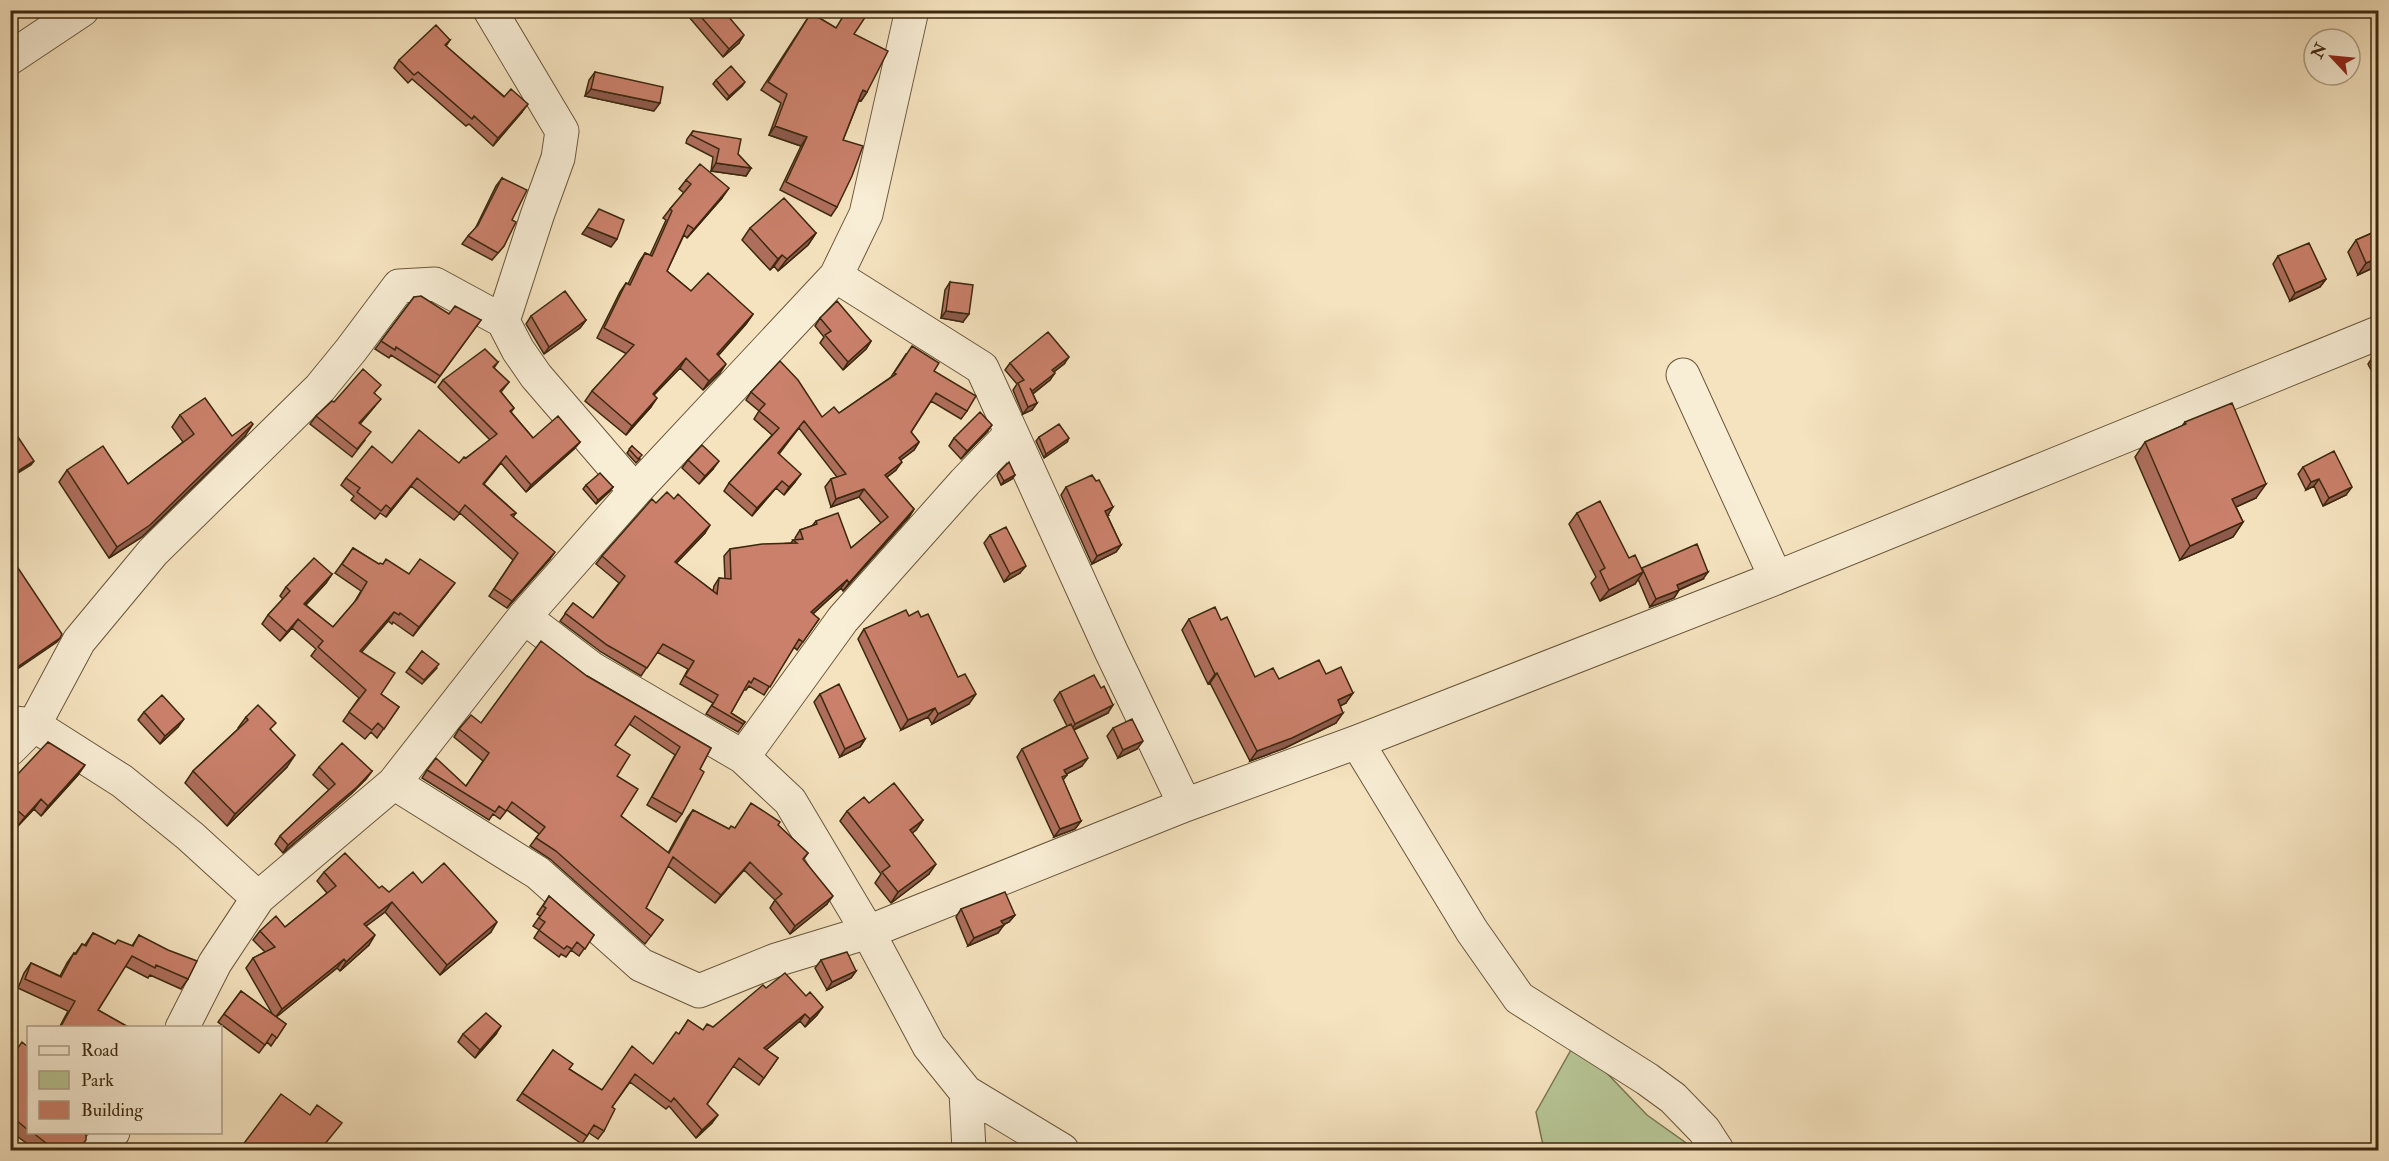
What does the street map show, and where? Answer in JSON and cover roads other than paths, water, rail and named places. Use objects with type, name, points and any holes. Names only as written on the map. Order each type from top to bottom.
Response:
[{"type":"street","points":[[10,58],[82,10]]},
{"type":"street","points":[[490,10],[562,131],[558,158],[503,321]]},
{"type":"street","points":[[183,1026],[215,963],[258,898],[394,783],[524,617],[635,491],[836,276],[866,214],[912,10]]},
{"type":"street","points":[[836,276],[982,368],[1185,805]]},
{"type":"street","points":[[10,749],[22,724],[79,641],[153,552],[320,388],[399,286],[435,284],[503,321],[518,350],[536,376],[635,491]]},
{"type":"street","points":[[394,783],[538,873],[641,965],[699,991],[776,960],[868,932],[1185,805],[1357,742],[1776,578],[2379,333]]},
{"type":"street","points":[[1683,375],[1776,578]]},
{"type":"street","points":[[743,757],[843,619],[1011,434]]},
{"type":"street","points":[[524,617],[591,668],[743,757],[790,801],[868,932],[928,1046],[966,1092],[1062,1150]]},
{"type":"street","points":[[22,724],[122,781],[190,836],[258,898]]},
{"type":"street","points":[[1357,742],[1472,932],[1519,998],[1673,1098],[1704,1130],[1717,1150]]},
{"type":"street","points":[[966,1092],[969,1150]]},
{"type":"street","points":[[97,1150],[111,1134]]}]
